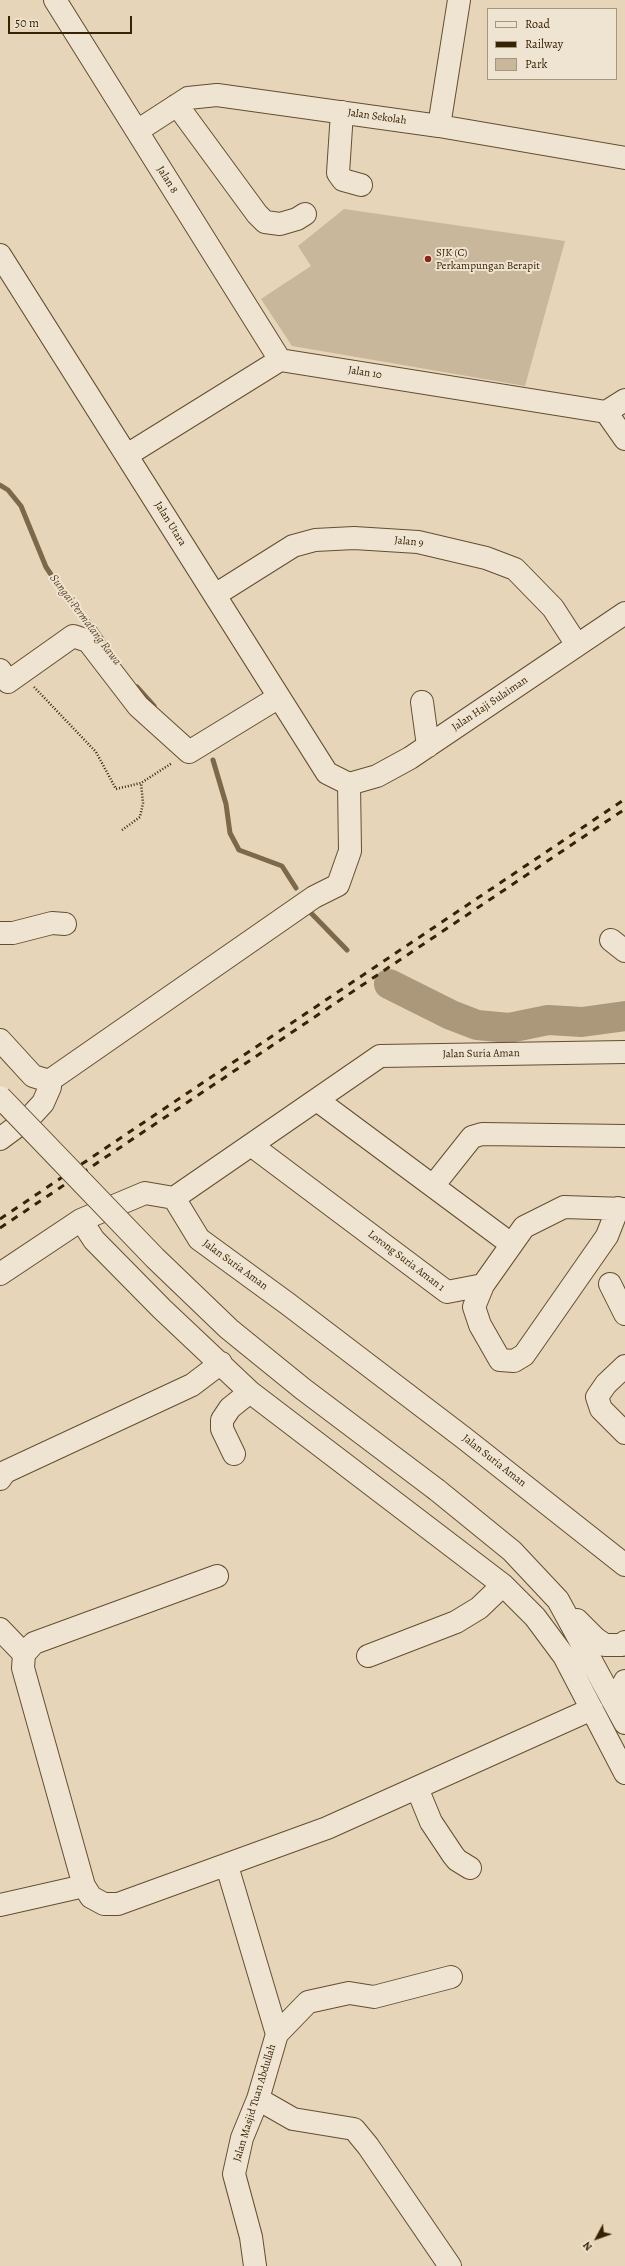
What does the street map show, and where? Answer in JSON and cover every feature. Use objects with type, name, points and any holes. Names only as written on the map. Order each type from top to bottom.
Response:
[{"type":"street","name":"Jalan 8","points":[[55,0],[280,360]]},
{"type":"street","points":[[438,126],[459,0]]},
{"type":"street","name":"Jalan Sekolah","points":[[137,131],[188,98],[217,95],[438,126],[625,158]]},
{"type":"street","points":[[177,105],[257,214],[266,222],[280,224],[297,219],[305,214]]},
{"type":"street","points":[[342,112],[338,173],[343,180],[360,185]]},
{"type":"street","name":"Jalan Utara","points":[[0,255],[327,773],[349,784]]},
{"type":"street","points":[[127,455],[280,360]]},
{"type":"street","name":"Jalan 10","points":[[280,360],[606,412]]},
{"type":"street","points":[[625,400],[606,412],[625,439]]},
{"type":"street","name":"Jalan 9","points":[[215,595],[294,546],[315,540],[354,538],[418,542],[486,558],[515,569],[553,608],[577,645]]},
{"type":"street","name":"Jalan Haji Sulaiman","points":[[349,784],[377,776],[428,746],[625,613]]},
{"type":"street","points":[[7,679],[73,636],[88,641],[138,706],[189,752],[279,697]]},
{"type":"street","points":[[422,702],[428,746]]},
{"type":"street","points":[[50,1081],[314,897],[338,885],[350,851],[349,784]]},
{"type":"street","points":[[0,933],[13,933],[52,923],[65,924]]},
{"type":"street","points":[[0,1040],[33,1076],[50,1081]]},
{"type":"street","name":"Jalan Suria Aman","points":[[623,1560],[332,1337],[199,1240],[174,1198],[380,1056],[625,1052]]},
{"type":"street","points":[[0,1139],[30,1116],[43,1103],[50,1087],[50,1081]]},
{"type":"street","points":[[0,1097],[155,1258],[229,1329],[303,1390],[437,1490],[512,1551],[586,1629],[605,1645],[622,1645],[625,1642]]},
{"type":"street","points":[[317,1100],[511,1244]]},
{"type":"street","points":[[433,1186],[472,1137],[482,1134],[625,1136]]},
{"type":"street","name":"Lorong Suria Aman 1","points":[[251,1145],[447,1292],[483,1285]]},
{"type":"street","points":[[0,1274],[81,1220],[145,1193],[174,1198]]},
{"type":"street","points":[[564,1207],[622,1209],[607,1236],[524,1354],[514,1361],[500,1360],[480,1325],[474,1308],[483,1285],[524,1227],[564,1207]]},
{"type":"street","points":[[81,1220],[94,1240],[162,1309],[250,1392],[503,1585],[535,1617],[564,1656],[625,1773]]},
{"type":"street","points":[[610,1284],[625,1314]]},
{"type":"street","points":[[0,1479],[5,1472],[192,1385],[221,1363]]},
{"type":"street","points":[[625,1366],[606,1384],[597,1397],[602,1409],[625,1433]]},
{"type":"street","points":[[234,1454],[222,1429],[222,1420],[230,1408],[250,1392]]},
{"type":"street","points":[[217,1576],[34,1642],[24,1654],[23,1668],[84,1886],[91,1898],[104,1904],[118,1904],[227,1866],[327,1828],[592,1709]]},
{"type":"street","points":[[368,1656],[456,1622],[479,1608],[503,1585]]},
{"type":"street","points":[[558,1600],[623,1717]]},
{"type":"street","points":[[0,1629],[24,1654]]},
{"type":"street","points":[[623,1717],[622,1688],[625,1681]]},
{"type":"street","points":[[417,1788],[431,1822],[453,1856],[470,1868]]},
{"type":"street","points":[[227,1866],[277,2034]]},
{"type":"street","points":[[0,1905],[84,1886]]},
{"type":"street","name":"Jalan Masjid Tuan Abdullah","points":[[255,2266],[251,2237],[234,2174],[242,2138],[258,2100],[277,2034],[308,2002],[349,1993],[374,1997],[451,1977]]},
{"type":"street","points":[[258,2100],[294,2118],[354,2129],[368,2146],[450,2266]]},
{"type":"path","points":[[7,679],[53,709],[96,752],[116,789],[141,783],[189,752]]},
{"type":"path","points":[[122,830],[140,817],[144,803],[141,783]]},
{"type":"green space","points":[[344,209],[565,241],[525,386],[292,346],[261,299],[311,266],[298,246]]},
{"type":"waterway","name":"Sungai Permatang Rawa","points":[[0,485],[8,490],[21,506],[46,567],[66,597],[95,629],[114,657]]},
{"type":"waterway","name":"Sungai Permatang Rawa","points":[[137,687],[154,706]]},
{"type":"waterway","name":"Sungai Permatang Rawa","points":[[213,760],[226,804],[230,833],[239,850],[282,866],[296,888]]},
{"type":"waterway","name":"Sungai Permatang Rawa","points":[[311,913],[347,950]]},
{"type":"waterway","name":"Sungai Permatang Rawa","points":[[389,984],[451,1015],[477,1025],[509,1028],[548,1020],[582,1022],[625,1016]]},
{"type":"railway","points":[[0,1219],[625,799]]},
{"type":"railway","points":[[0,1228],[625,809]]},
{"type":"place","name":"SJK (C) Perkampungan Berapit","points":[[428,259]]}]
